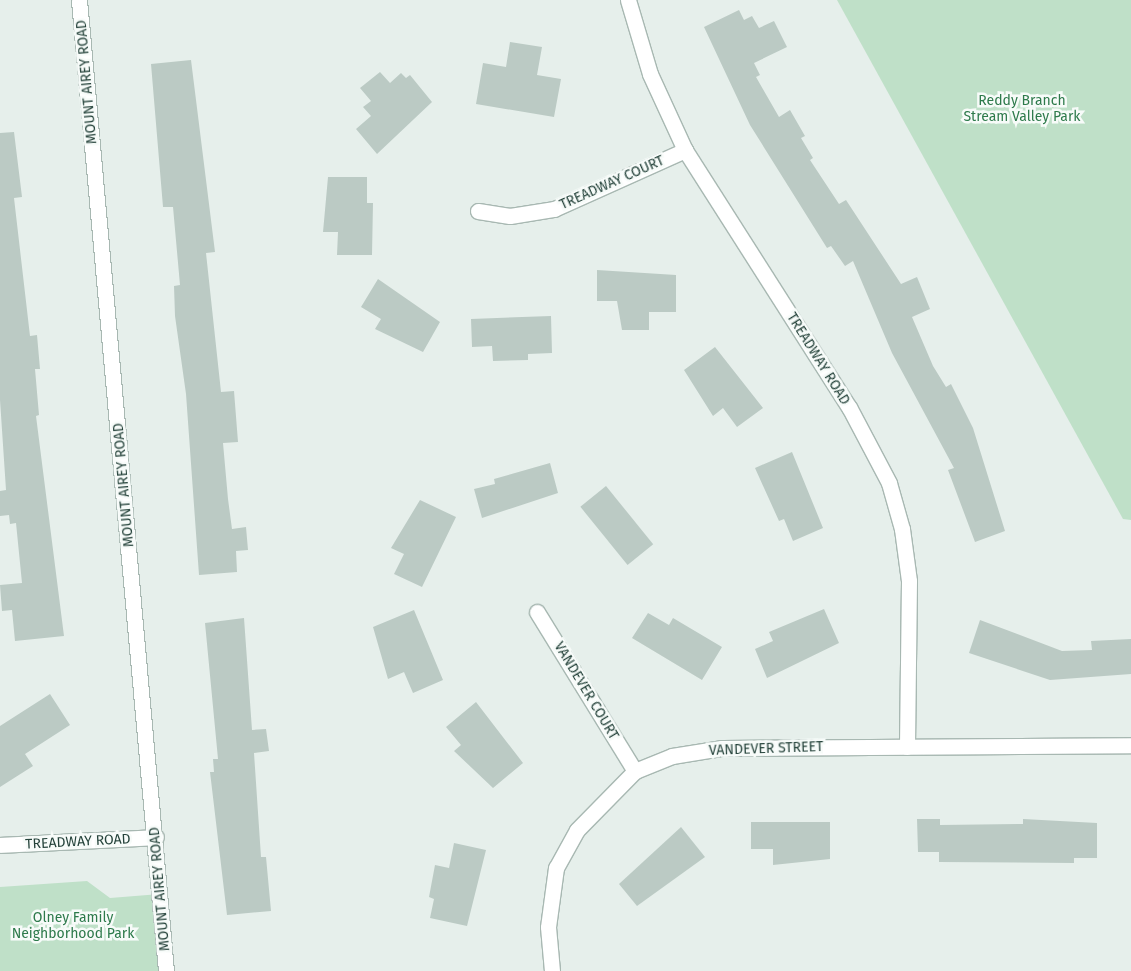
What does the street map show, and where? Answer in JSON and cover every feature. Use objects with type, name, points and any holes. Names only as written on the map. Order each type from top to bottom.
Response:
[{"type":"street","name":"MOUNT AIREY ROAD","points":[[79,0],[156,837],[166,971]]},
{"type":"street","name":"TREADWAY ROAD","points":[[628,0],[650,74],[685,150],[849,407],[889,484],[902,529],[909,581],[907,747]]},
{"type":"street","name":"TREADWAY COURT","points":[[478,211],[510,216],[554,210],[685,150]]},
{"type":"street","name":"VANDEVER COURT","points":[[537,612],[635,771]]},
{"type":"street","name":"VANDEVER STREET","points":[[552,971],[548,927],[556,868],[577,830],[635,771],[672,756],[722,748],[1131,745]]},
{"type":"street","name":"TREADWAY ROAD","points":[[0,845],[156,837]]},
{"type":"green space","name":"Reddy Branch Stream Valley Park","points":[[837,0],[1131,0],[1131,520],[1123,519]]},
{"type":"green space","name":"Olney Family Neighborhood Park","points":[[87,881],[110,898],[160,894],[166,971],[0,971],[0,887]]},
{"type":"building","points":[[739,10],[744,20],[752,16],[759,28],[774,21],[787,47],[754,63],[760,75],[756,77],[779,117],[790,110],[805,136],[801,138],[813,158],[810,160],[839,204],[846,200],[901,284],[917,277],[930,309],[912,317],[933,366],[946,387],[951,384],[973,428],[1005,531],[975,542],[948,470],[954,468],[892,353],[853,261],[845,266],[831,246],[827,248],[750,125],[704,27]]},
{"type":"building","points":[[510,42],[542,47],[537,75],[561,79],[554,117],[476,104],[483,63],[506,67]]},
{"type":"building","points":[[191,60],[215,252],[206,253],[221,392],[234,391],[238,442],[223,443],[228,499],[232,529],[246,527],[248,550],[236,551],[237,572],[199,575],[186,394],[175,316],[174,286],[180,285],[173,207],[163,207],[151,64]]},
{"type":"building","points":[[380,72],[390,83],[401,73],[406,78],[410,75],[432,102],[377,154],[356,129],[371,116],[363,107],[371,101],[360,88]]},
{"type":"building","points":[[14,132],[22,197],[14,198],[30,336],[37,335],[40,369],[35,369],[39,415],[36,416],[64,636],[15,641],[12,610],[2,611],[0,585],[22,583],[16,523],[10,524],[9,515],[0,516],[0,491],[6,490],[0,400],[0,133]]},
{"type":"building","points":[[328,177],[367,177],[367,203],[373,203],[372,255],[337,255],[338,232],[323,232]]},
{"type":"building","points":[[597,270],[676,275],[676,312],[649,312],[649,330],[622,330],[617,301],[597,301]]},
{"type":"building","points":[[378,279],[440,322],[423,352],[375,329],[381,319],[361,307]]},
{"type":"building","points":[[551,316],[552,353],[528,354],[528,360],[493,361],[492,346],[472,347],[471,319]]},
{"type":"building","points":[[715,347],[763,408],[737,427],[723,408],[713,416],[684,370]]},
{"type":"building","points":[[792,452],[823,528],[793,541],[784,519],[779,521],[755,468]]},
{"type":"building","points":[[550,463],[558,493],[482,518],[474,489],[495,484],[494,479]]},
{"type":"building","points":[[606,486],[653,544],[628,565],[580,507]]},
{"type":"building","points":[[420,500],[456,517],[422,587],[394,574],[404,554],[391,548]]},
{"type":"building","points":[[824,609],[839,643],[767,678],[755,649],[773,641],[769,632]]},
{"type":"building","points":[[414,610],[443,680],[413,693],[404,672],[388,679],[373,627]]},
{"type":"building","points":[[648,613],[669,625],[673,618],[722,647],[702,680],[632,638]]},
{"type":"building","points":[[244,618],[252,730],[266,729],[269,751],[254,753],[261,857],[266,857],[271,911],[227,915],[210,772],[214,772],[213,759],[218,759],[205,623]]},
{"type":"building","points":[[980,620],[1062,651],[1092,650],[1091,641],[1131,639],[1131,674],[1050,680],[969,653]]},
{"type":"building","points":[[50,694],[70,725],[25,754],[33,766],[0,787],[0,726]]},
{"type":"building","points":[[476,702],[523,763],[493,788],[454,751],[461,745],[446,727]]},
{"type":"building","points":[[917,819],[940,819],[940,825],[1023,824],[1023,819],[1097,823],[1097,858],[1074,858],[1074,863],[939,862],[939,852],[918,852]]},
{"type":"building","points":[[751,822],[830,822],[830,859],[773,865],[773,849],[751,849]]},
{"type":"building","points":[[681,827],[705,857],[637,906],[619,884]]},
{"type":"building","points":[[454,843],[486,850],[467,926],[430,918],[434,899],[429,897],[435,865],[449,868]]}]
